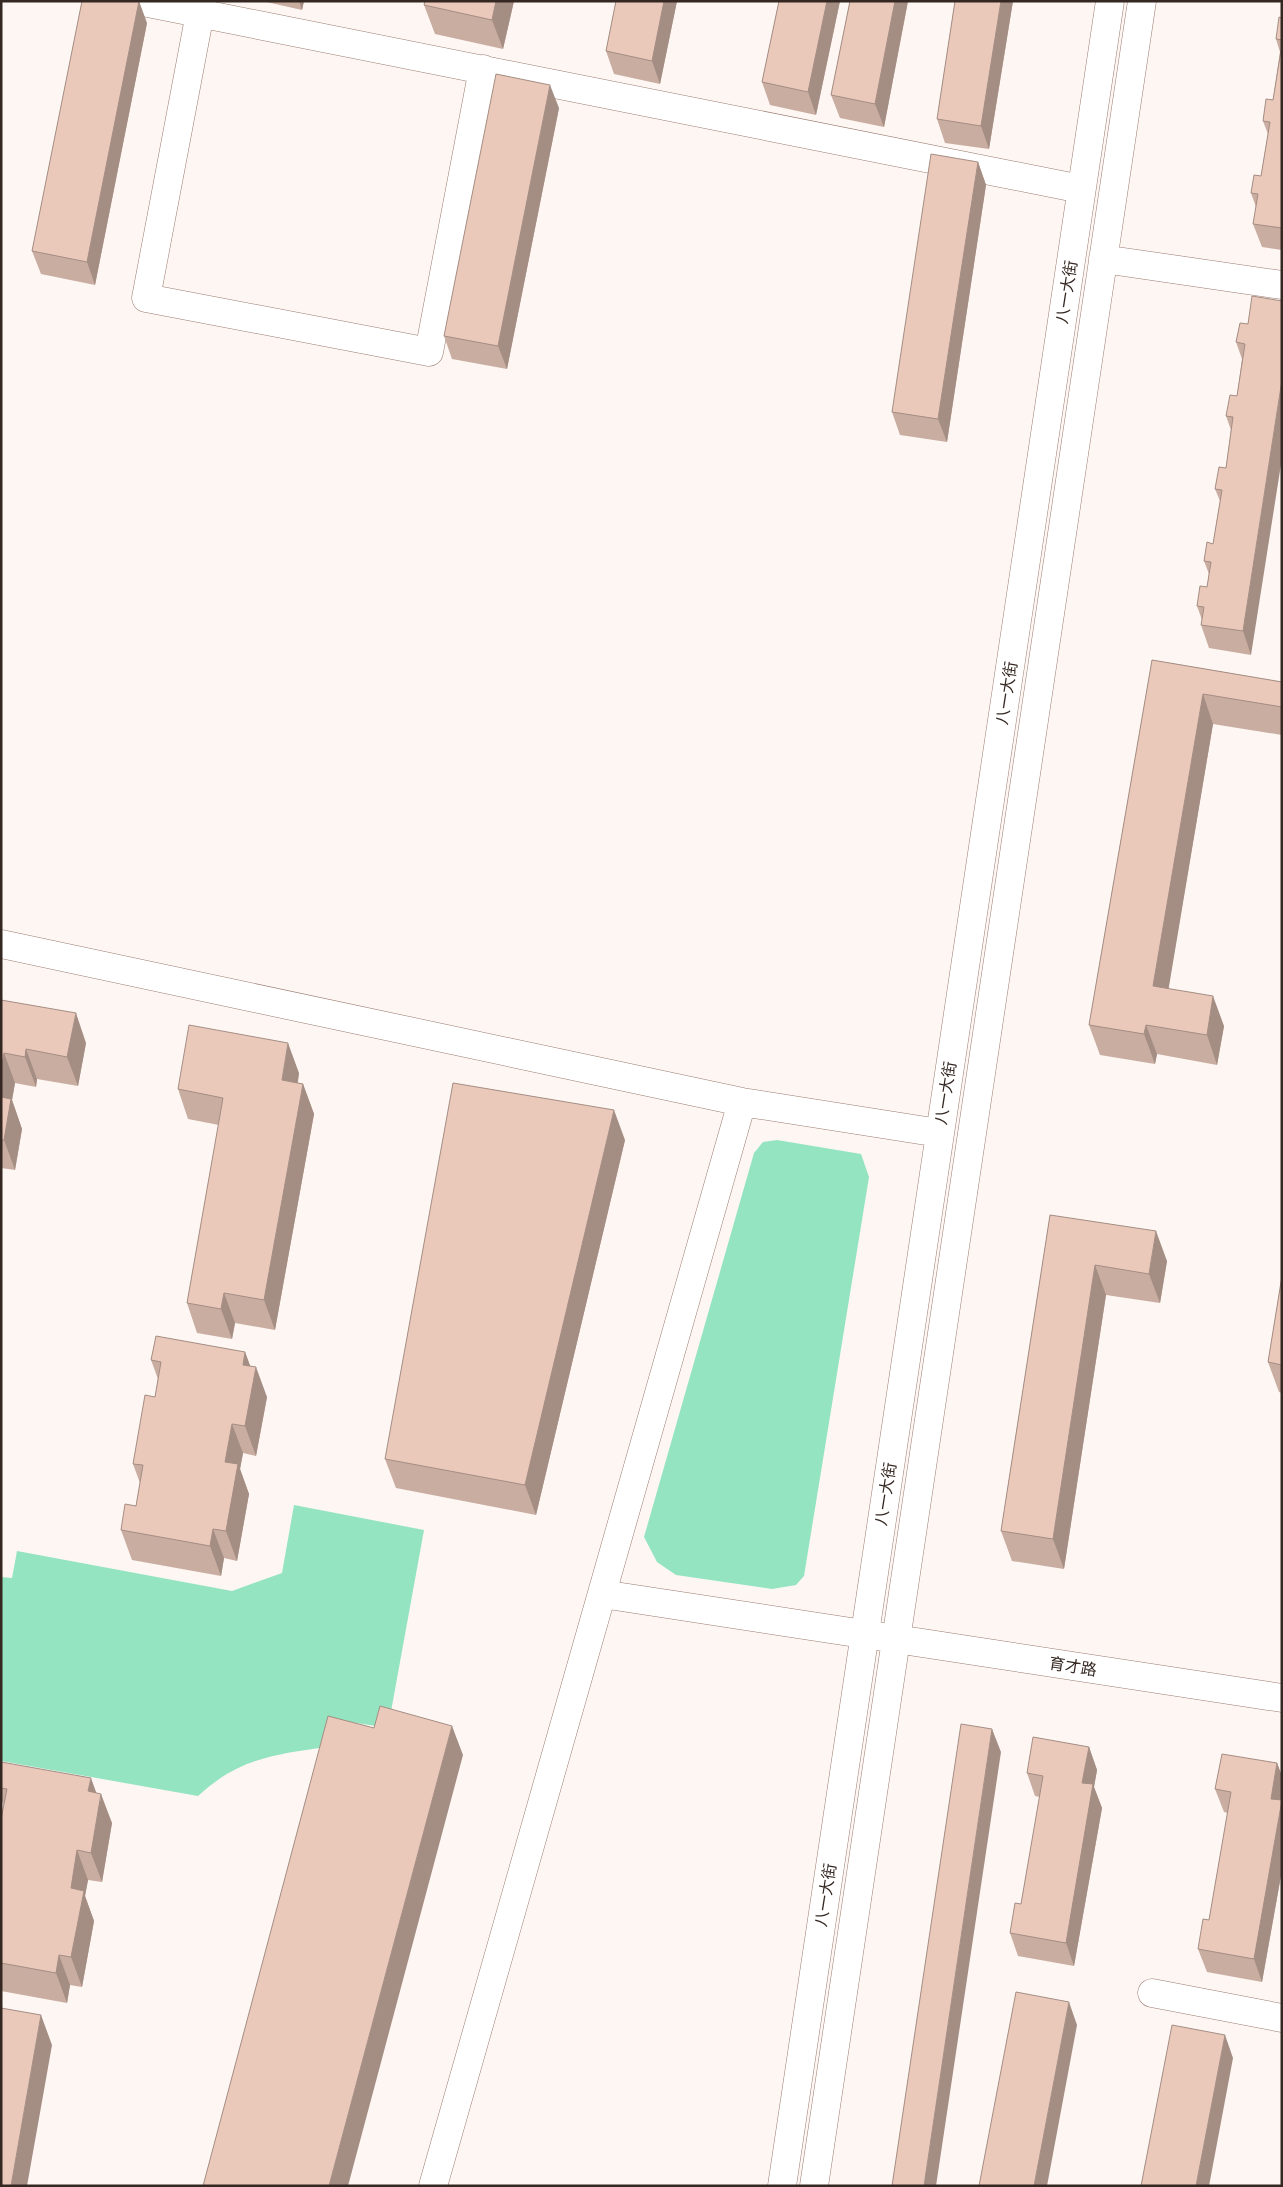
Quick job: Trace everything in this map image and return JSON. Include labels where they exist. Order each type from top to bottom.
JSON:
[{"type":"street","points":[[138,1],[1082,189]]},
{"type":"street","name":"八一大街","points":[[782,2186],[1110,1]]},
{"type":"street","name":"八一大街","points":[[814,2186],[1142,1]]},
{"type":"street","points":[[200,14],[146,298],[429,352],[483,70]]},
{"type":"street","points":[[1104,259],[1282,285]]},
{"type":"street","points":[[1,944],[742,1102],[939,1133]]},
{"type":"street","points":[[433,2186],[742,1102]]},
{"type":"street","name":"育才路","points":[[602,1594],[1282,1698]]},
{"type":"street","points":[[1152,1993],[1282,2018]]},
{"type":"green space","points":[[777,1140],[861,1154],[869,1177],[804,1576],[796,1585],[772,1589],[676,1575],[657,1562],[644,1537],[754,1153],[763,1142]]},
{"type":"green space","points":[[294,1505],[424,1530],[388,1728],[338,1720],[333,1746],[261,1759],[229,1773],[198,1796],[1,1761],[1,1577],[12,1578],[17,1551],[232,1591],[282,1573]]},
{"type":"building","points":[[82,1],[139,1],[87,262],[32,251]]},
{"type":"building","points":[[425,1],[496,1],[492,20],[424,5]]},
{"type":"building","points":[[616,1],[664,1],[652,61],[606,51]]},
{"type":"building","points":[[779,1],[827,1],[808,92],[762,82]]},
{"type":"building","points":[[850,1],[895,1],[875,104],[831,95]]},
{"type":"building","points":[[955,1],[1001,1],[981,126],[937,119]]},
{"type":"building","points":[[1279,17],[1282,18],[1282,40],[1276,39]]},
{"type":"building","points":[[1282,44],[1282,228],[1253,224],[1258,194],[1251,193],[1254,175],[1261,176],[1270,122],[1263,121],[1266,99],[1273,100]]},
{"type":"building","points":[[496,74],[550,85],[498,346],[444,336]]},
{"type":"building","points":[[931,154],[978,162],[938,419],[892,412]]},
{"type":"building","points":[[1252,296],[1282,301],[1282,380],[1243,631],[1201,625],[1204,607],[1197,606],[1200,586],[1207,587],[1211,562],[1204,561],[1207,542],[1213,544],[1222,490],[1215,489],[1219,467],[1226,468],[1233,417],[1226,416],[1230,395],[1237,396],[1245,344],[1236,342],[1240,323],[1248,324]]},
{"type":"building","points":[[1152,660],[1282,682],[1282,707],[1203,694],[1153,986],[1213,996],[1207,1035],[1146,1025],[1144,1034],[1089,1025]]},
{"type":"building","points":[[1,1000],[76,1013],[67,1057],[26,1049],[25,1057],[4,1053],[1,1070]]},
{"type":"building","points":[[189,1025],[288,1043],[282,1080],[303,1084],[264,1300],[224,1293],[221,1309],[187,1303],[223,1098],[178,1089]]},
{"type":"building","points":[[453,1083],[614,1110],[525,1485],[385,1459]]},
{"type":"building","points":[[1,1097],[11,1099],[4,1140],[1,1140]]},
{"type":"building","points":[[1050,1215],[1156,1231],[1149,1274],[1095,1265],[1053,1539],[1001,1531]]},
{"type":"building","points":[[1282,1276],[1282,1365],[1268,1362]]},
{"type":"building","points":[[156,1336],[245,1352],[243,1365],[256,1367],[245,1426],[232,1424],[225,1462],[238,1464],[226,1531],[213,1529],[210,1546],[121,1530],[125,1504],[136,1506],[143,1465],[133,1464],[145,1395],[155,1397],[161,1362],[151,1360]]},
{"type":"building","points":[[380,1706],[452,1726],[329,2186],[203,2186],[328,1716],[374,1728]]},
{"type":"building","points":[[961,1724],[992,1729],[924,2186],[892,2186]]},
{"type":"building","points":[[1033,1737],[1089,1747],[1082,1783],[1093,1784],[1066,1943],[1010,1933],[1015,1903],[1021,1904],[1043,1776],[1027,1773]]},
{"type":"building","points":[[1222,1754],[1277,1763],[1271,1799],[1282,1800],[1254,1959],[1198,1949],[1203,1919],[1209,1920],[1231,1792],[1215,1789]]},
{"type":"building","points":[[1,1762],[91,1778],[88,1791],[101,1794],[91,1853],[77,1850],[71,1888],[84,1891],[71,1957],[59,1955],[56,1973],[1,1963],[1,1819],[7,1789],[1,1788]]},
{"type":"building","points":[[1016,1992],[1069,2002],[1034,2186],[979,2186]]},
{"type":"building","points":[[1,2008],[41,2015],[11,2186],[1,2186]]},
{"type":"building","points":[[1172,2025],[1225,2035],[1196,2186],[1141,2186]]}]
